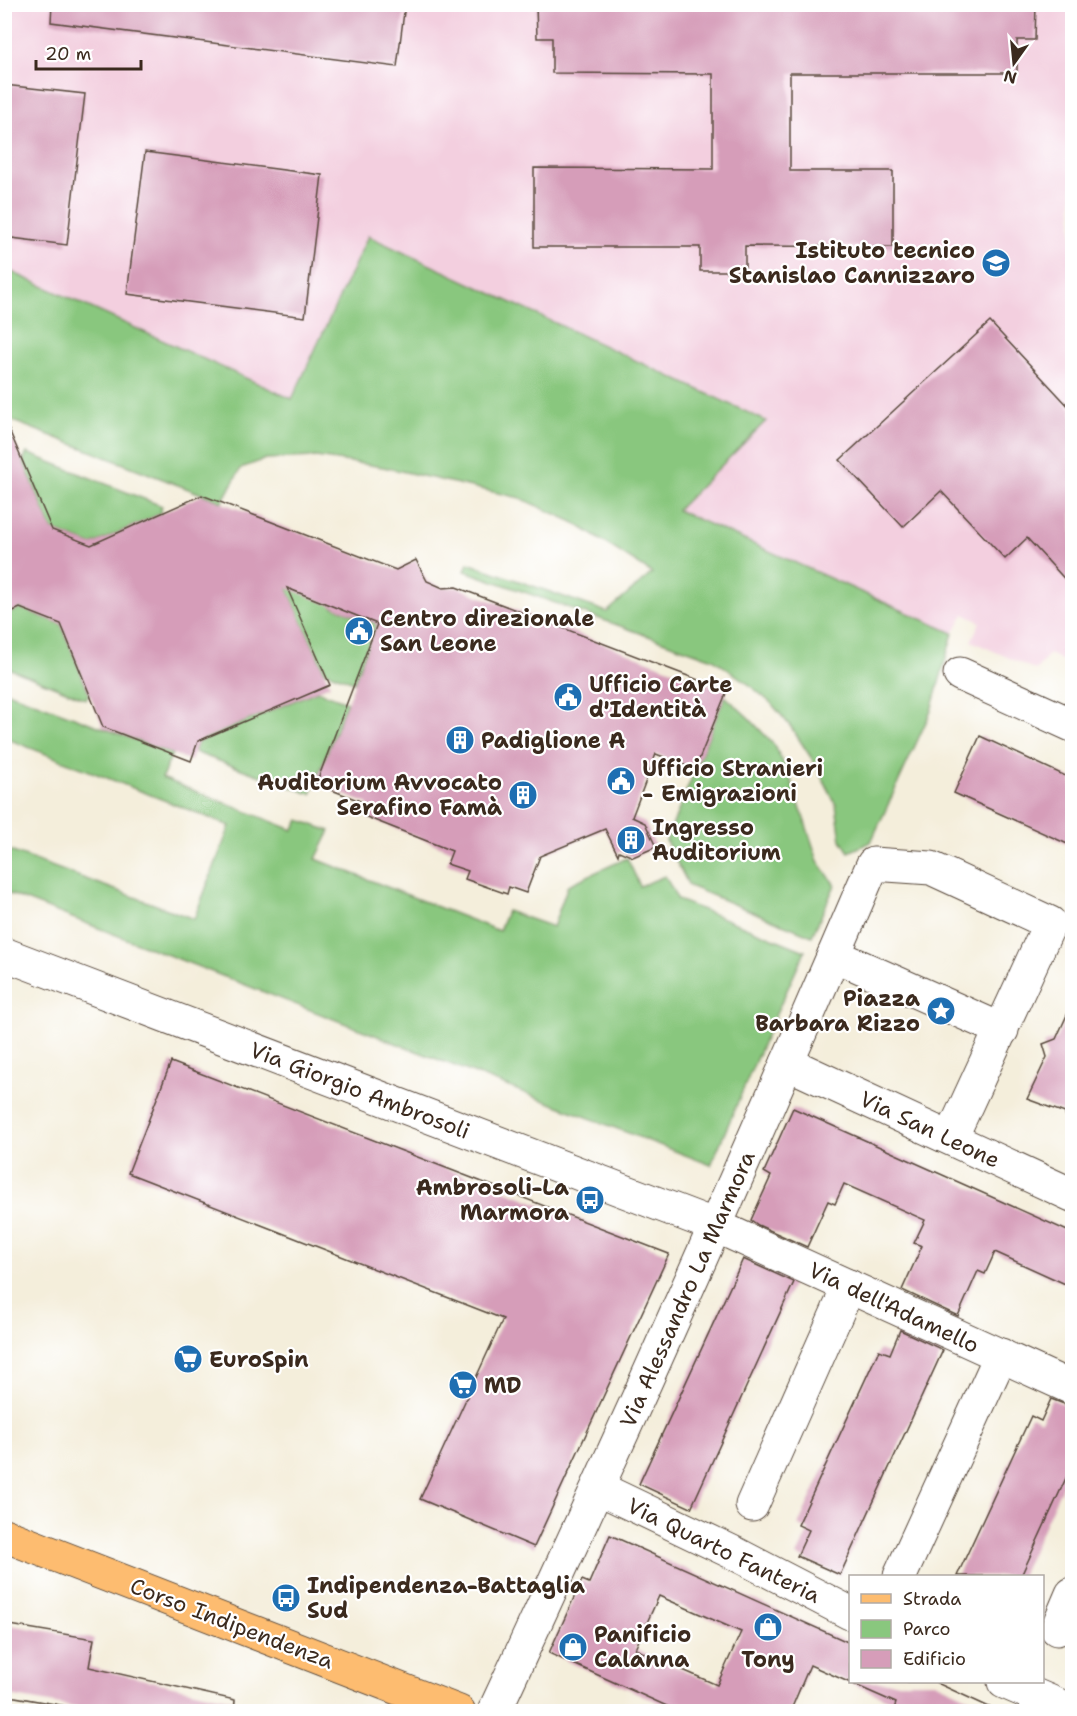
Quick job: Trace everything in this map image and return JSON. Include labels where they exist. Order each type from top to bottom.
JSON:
[{"type":"main road","name":"Corso Indipendenza","points":[[4,1535],[459,1712]]},
{"type":"street","points":[[960,674],[1072,725]]},
{"type":"street","name":"Via Alessandro La Marmora","points":[[494,1712],[716,1226],[873,864],[931,868],[1050,923],[1002,1030]]},
{"type":"street","name":"Via Giorgio Ambrosoli","points":[[4,954],[716,1226]]},
{"type":"street","points":[[834,955],[1002,1030],[951,1138]]},
{"type":"street","name":"Via San Leone","points":[[787,1063],[1072,1195]]},
{"type":"street","name":"Via dell'Adamello","points":[[716,1226],[1072,1388]]},
{"type":"street","points":[[752,1505],[849,1286]]},
{"type":"street","points":[[900,1575],[1000,1355]]},
{"type":"street","name":"Via Quarto Fanteria","points":[[598,1488],[736,1554],[849,1612]]},
{"type":"street","points":[[1057,1629],[1072,1594]]},
{"type":"street","points":[[1006,1683],[1072,1711]]},
{"type":"shaded area","points":[[5,5],[1072,5],[1072,665],[1049,654],[1036,670],[971,641],[980,622],[964,614],[953,633],[676,510],[766,420],[368,237],[292,399],[5,269]]},
{"type":"green space","points":[[368,236],[766,421],[677,510],[953,633],[931,711],[871,842],[849,852],[841,840],[836,805],[814,762],[791,727],[771,703],[713,659],[465,571],[468,563],[607,612],[652,573],[573,522],[520,498],[383,467],[316,457],[266,459],[241,468],[222,502],[5,418],[5,269],[292,399]]},
{"type":"green space","points":[[27,453],[162,506],[160,514],[91,545],[52,530],[23,461]]},
{"type":"green space","points":[[271,553],[343,574],[332,606],[377,624],[354,682],[324,671]]},
{"type":"green space","points":[[20,608],[61,624],[89,693],[86,699],[5,667],[5,615]]},
{"type":"green space","points":[[5,691],[172,754],[162,778],[293,830],[299,820],[330,831],[316,859],[499,931],[507,911],[553,927],[568,885],[627,858],[640,886],[665,876],[678,900],[805,951],[711,1165],[5,892],[5,849],[194,919],[230,826],[5,738]]},
{"type":"green space","points":[[317,691],[347,702],[311,794],[194,752],[198,742]]},
{"type":"green space","points":[[725,696],[775,746],[790,777],[818,861],[835,885],[812,936],[689,886],[666,841]]},
{"type":"building","points":[[52,4],[405,4],[397,67],[51,22]]},
{"type":"building","points":[[536,4],[1036,4],[1035,40],[1017,40],[1017,73],[790,73],[790,171],[893,171],[893,247],[745,246],[745,271],[700,271],[700,247],[534,247],[534,168],[713,169],[713,74],[552,73],[552,38],[537,38]]},
{"type":"building","points":[[4,85],[85,94],[67,245],[4,237]]},
{"type":"building","points":[[145,152],[322,175],[305,317],[127,294]]},
{"type":"building","points":[[990,322],[1072,410],[1072,587],[1027,538],[1005,559],[941,491],[903,527],[840,460]]},
{"type":"building","points":[[4,418],[52,530],[91,545],[202,495],[396,570],[416,560],[427,581],[443,588],[456,587],[727,691],[695,769],[656,754],[632,817],[645,823],[656,847],[633,857],[619,851],[618,855],[605,829],[540,856],[526,893],[509,887],[507,894],[465,879],[468,871],[447,864],[452,851],[364,816],[368,804],[316,784],[377,624],[287,588],[330,685],[198,741],[191,761],[103,727],[61,624],[20,608],[4,615]]},
{"type":"building","points":[[980,736],[1072,779],[1072,846],[954,793]]},
{"type":"building","points":[[1072,1004],[1072,1117],[1066,1118],[1065,1113],[1027,1099],[1047,1057],[1043,1044],[1056,1039]]},
{"type":"building","points":[[171,1062],[669,1254],[534,1547],[420,1499],[503,1319],[128,1173]]},
{"type":"building","points":[[793,1108],[1072,1233],[1072,1287],[995,1252],[985,1274],[978,1271],[958,1316],[902,1290],[922,1246],[914,1243],[925,1220],[844,1184],[835,1204],[828,1201],[807,1247],[758,1225],[751,1220],[771,1176],[764,1172]]},
{"type":"building","points":[[743,1259],[794,1282],[691,1508],[639,1484]]},
{"type":"building","points":[[900,1330],[943,1350],[840,1575],[797,1556],[809,1530],[798,1525],[879,1350],[890,1354]]},
{"type":"building","points":[[1051,1399],[1072,1407],[1072,1465],[1021,1575],[957,1575],[1031,1416],[1041,1421]]},
{"type":"building","points":[[610,1535],[849,1643],[849,1682],[810,1665],[790,1712],[680,1712],[549,1653],[582,1580],[589,1583]],"holes":[[[659,1596],[741,1632],[717,1685],[635,1649]]]},
{"type":"building","points":[[4,1624],[94,1639],[89,1667],[235,1700],[234,1712],[100,1712],[4,1695]]},
{"type":"building","points":[[851,1683],[937,1683],[1000,1712],[893,1712],[896,1703]]},
{"type":"place","name":"Istituto tecnico Stanislao Cannizzaro","points":[[996,263]]},
{"type":"place","name":"Centro direzionale San Leone","points":[[359,631]]},
{"type":"place","name":"Ufficio Carte d'Identità","points":[[568,697]]},
{"type":"place","name":"Padiglione A","points":[[460,740]]},
{"type":"place","name":"Ufficio Stranieri - Emigrazioni","points":[[621,781]]},
{"type":"place","name":"Auditorium Avvocato Serafino Famà","points":[[523,795]]},
{"type":"place","name":"Ingresso Auditorium","points":[[631,840]]},
{"type":"place","name":"Piazza Barbara Rizzo","points":[[941,1011]]},
{"type":"place","name":"Ambrosoli-La Marmora","points":[[590,1200]]},
{"type":"place","name":"EuroSpin","points":[[188,1359]]},
{"type":"place","name":"MD","points":[[463,1385]]},
{"type":"place","name":"Indipendenza-Battaglia Sud","points":[[286,1598]]},
{"type":"place","name":"Tony","points":[[768,1627]]},
{"type":"place","name":"Panificio Calanna","points":[[573,1647]]}]
